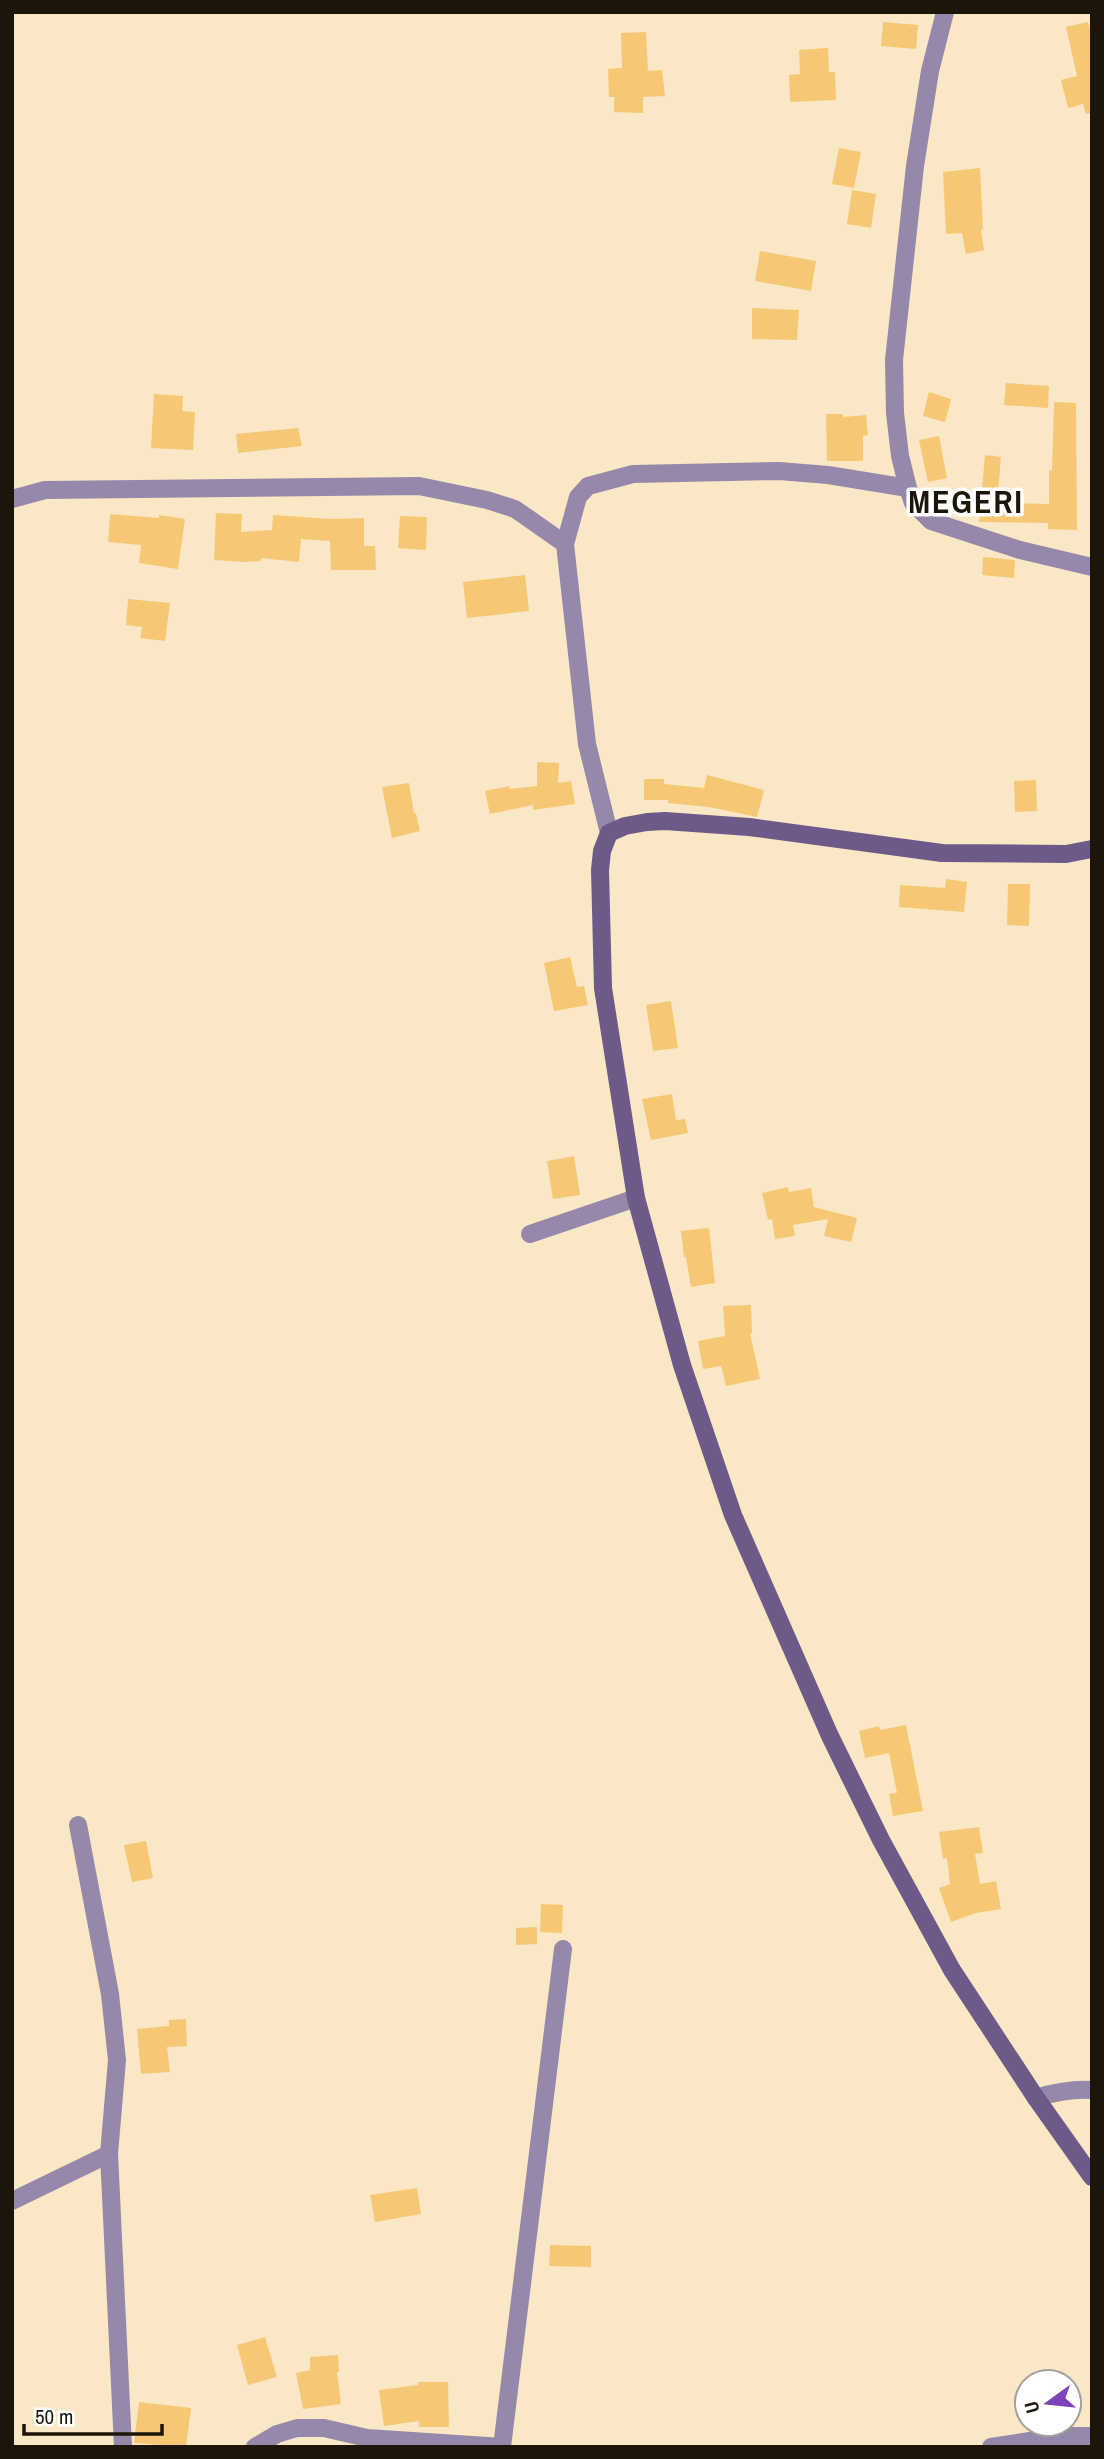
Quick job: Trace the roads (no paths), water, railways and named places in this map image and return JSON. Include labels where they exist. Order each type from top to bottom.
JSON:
[{"type":"street","points":[[945,12],[930,71],[915,166],[894,360],[895,414],[900,456],[908,488],[913,503],[931,521],[1020,550],[1092,567]]},
{"type":"street","points":[[908,488],[828,475],[779,471],[633,474],[588,486],[578,497],[565,544],[587,744],[609,833],[602,851],[600,870],[603,988],[636,1198],[690,1390],[733,1515],[830,1736],[881,1840],[952,1970],[1036,2098],[1092,2177]]},
{"type":"street","points":[[12,499],[44,490],[419,486],[487,500],[514,509],[565,544]]},
{"type":"street","points":[[609,833],[647,821],[664,821],[749,827],[942,853],[1066,854],[1092,849]]},
{"type":"street","points":[[530,1234],[636,1198]]},
{"type":"street","points":[[78,1825],[110,1994],[117,2060],[109,2154],[122,2447]]},
{"type":"street","points":[[255,2447],[276,2434],[297,2428],[324,2428],[367,2438],[502,2447],[563,1949]]},
{"type":"street","points":[[1036,2098],[1063,2091],[1092,2090]]},
{"type":"street","points":[[12,2201],[109,2154]]},
{"type":"street","points":[[991,2447],[1060,2442],[1092,2436]]},
{"type":"district","name":"MEGERI","points":[[966,502]]}]
